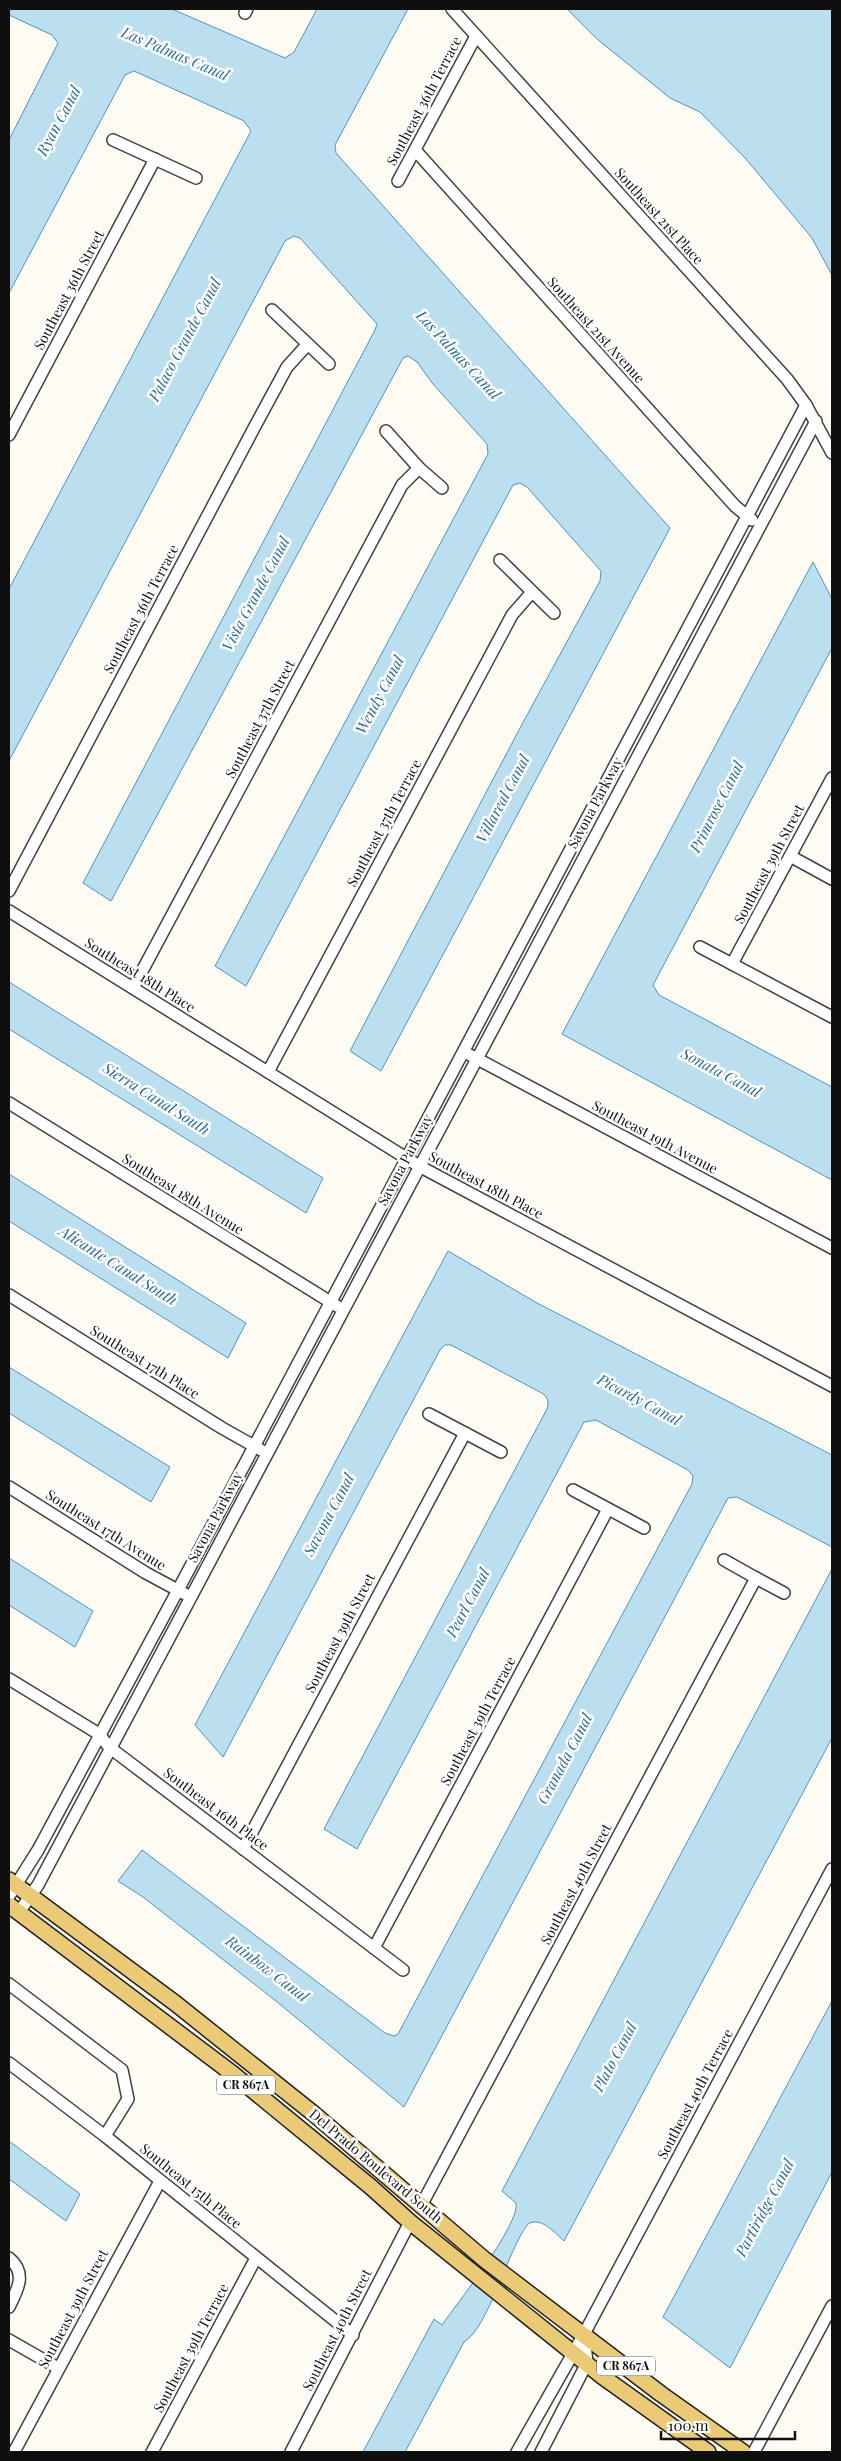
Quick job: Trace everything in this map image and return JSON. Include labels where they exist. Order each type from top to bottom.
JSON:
[{"type":"main road","name":"Del Prado Boulevard South","points":[[11,1887],[30,1896],[175,2003],[314,2114],[486,2260],[661,2394],[743,2452]]},
{"type":"main road","name":"Del Prado Boulevard South","points":[[14,1909],[228,2071],[500,2295],[587,2363],[708,2452]]},
{"type":"main road","points":[[390,2204],[408,2207],[422,2204]]},
{"type":"main road","points":[[410,2222],[424,2221],[445,2224]]},
{"type":"street","name":"Southeast 21st Place","points":[[452,9],[787,379],[816,421],[832,453]]},
{"type":"street","name":"Southeast 36th Terrace","points":[[398,181],[476,36]]},
{"type":"street","points":[[113,140],[196,178]]},
{"type":"street","name":"Southeast 21st Avenue","points":[[415,150],[746,517],[760,525]]},
{"type":"street","name":"Southeast 36th Street","points":[[9,435],[155,159]]},
{"type":"street","points":[[272,310],[329,364]]},
{"type":"street","name":"Southeast 36th Terrace","points":[[9,891],[290,362],[307,345]]},
{"type":"street","name":"Savona Parkway","points":[[11,1887],[38,1850],[178,1590],[806,406]]},
{"type":"street","name":"Savona Parkway","points":[[14,1909],[30,1896],[816,421]]},
{"type":"street","points":[[386,431],[419,468],[442,488]]},
{"type":"street","name":"Southeast 37th Street","points":[[133,988],[402,485],[419,468]]},
{"type":"street","points":[[500,560],[554,613]]},
{"type":"street","name":"Southeast 37th Terrace","points":[[268,1072],[512,615],[532,592]]},
{"type":"street","name":"Southeast 39th Street","points":[[732,964],[832,778]]},
{"type":"street","points":[[592,809],[605,817]]},
{"type":"street","points":[[790,856],[832,879]]},
{"type":"street","name":"Southeast 18th Place","points":[[9,910],[419,1166],[832,1386]]},
{"type":"street","points":[[700,947],[832,1017]]},
{"type":"street","name":"Southeast 19th Avenue","points":[[464,1052],[832,1248]]},
{"type":"street","name":"Southeast 18th Avenue","points":[[9,1103],[342,1310]]},
{"type":"street","name":"Southeast 17th Place","points":[[9,1295],[266,1453]]},
{"type":"street","points":[[429,1414],[501,1452]]},
{"type":"street","name":"Southeast 39th Street","points":[[243,1848],[465,1433]]},
{"type":"street","name":"Southeast 17th Avenue","points":[[9,1487],[146,1573],[189,1596]]},
{"type":"street","points":[[572,1490],[644,1528]]},
{"type":"street","name":"Southeast 39th Terrace","points":[[374,1948],[608,1509]]},
{"type":"street","points":[[724,1560],[784,1594]]},
{"type":"street","name":"Southeast 40th Street","points":[[422,2204],[756,1578]]},
{"type":"street","name":"Southeast 16th Place","points":[[9,1679],[99,1734],[109,1747],[403,1970]]},
{"type":"street","name":"Southeast 40th Terrace","points":[[517,2452],[584,2334],[832,1869]]},
{"type":"street","points":[[9,1984],[122,2070],[128,2099],[105,2136]]},
{"type":"street","name":"Southeast 15th Place","points":[[9,2063],[105,2136],[352,2336]]},
{"type":"street","name":"Southeast 39th Street","points":[[14,2452],[160,2181]]},
{"type":"street","name":"Southeast 40th Street","points":[[291,2452],[410,2222]]},
{"type":"street","points":[[9,2258],[17,2265],[20,2277],[19,2287],[9,2307]]},
{"type":"street","name":"Southeast 39th Terrace","points":[[152,2452],[256,2258]]},
{"type":"street","points":[[754,2452],[832,2306]]},
{"type":"street","points":[[541,2452],[587,2363],[584,2334]]},
{"type":"street","points":[[9,2340],[58,2368]]},
{"type":"water","points":[[9,9],[172,9],[285,58],[294,52],[317,9],[408,9],[335,145],[336,153],[670,528],[381,1071],[350,1051],[520,728],[600,581],[601,571],[527,487],[520,483],[513,485],[246,986],[215,966],[488,454],[487,444],[433,384],[417,362],[408,356],[403,358],[111,901],[83,883],[377,324],[300,238],[294,236],[285,241],[9,761],[9,589],[251,131],[244,121],[134,71],[125,75],[9,293],[9,140],[58,43],[52,35],[9,15]]},
{"type":"water","points":[[567,9],[832,9],[832,275],[812,238],[746,159],[700,112],[670,98],[597,39]]},
{"type":"water","points":[[813,562],[832,599],[832,648],[653,985],[659,995],[832,1087],[832,1180],[562,1034]]},
{"type":"water","name":"Sierra Canal South","points":[[9,982],[323,1178],[306,1213],[9,1029]]},
{"type":"water","name":"Alicante Canal South","points":[[9,1174],[246,1323],[228,1358],[9,1221]]},
{"type":"water","points":[[448,1251],[537,1303],[832,1455],[832,1547],[737,1497],[728,1498],[404,2107],[276,2001],[143,1897],[118,1881],[142,1850],[385,2033],[394,2036],[398,2034],[692,1484],[693,1476],[688,1470],[596,1420],[584,1422],[357,1849],[324,1829],[548,1406],[547,1398],[541,1393],[451,1345],[445,1345],[440,1350],[223,1757],[195,1725]]},
{"type":"water","points":[[9,1367],[170,1467],[151,1502],[9,1413]]},
{"type":"water","points":[[9,1558],[93,1611],[75,1647],[9,1605]]},
{"type":"water","name":"Plato Canal","points":[[832,1569],[832,1738],[564,2241],[543,2224],[533,2222],[528,2224],[520,2236],[482,2321],[473,2334],[464,2342],[405,2452],[363,2452],[434,2319],[442,2325],[486,2264],[509,2228],[515,2213],[516,2203],[502,2191]]},
{"type":"water","name":"Partiridge Canal","points":[[832,2001],[832,2172],[730,2368],[663,2317]]},
{"type":"water","points":[[9,2141],[80,2194],[66,2221],[9,2179]]},
{"type":"water label","name":"Las Palmas Canal","points":[[175,54]]},
{"type":"water label","name":"Ryan Canal","points":[[59,121]]},
{"type":"water label","name":"Palaco Grande Canal","points":[[185,340]]},
{"type":"water label","name":"Las Palmas Canal","points":[[458,355]]},
{"type":"water label","name":"Vista Grande Canal","points":[[256,594]]},
{"type":"water label","name":"Wendy Canal","points":[[380,695]]},
{"type":"water label","name":"Villareal Canal","points":[[503,799]]},
{"type":"water label","name":"Primrose Canal","points":[[717,807]]},
{"type":"water label","name":"Sonata Canal","points":[[721,1073]]},
{"type":"water label","name":"Picardy Canal","points":[[639,1400]]},
{"type":"water label","name":"Savona Canal","points":[[329,1515]]},
{"type":"water label","name":"Pearl Canal","points":[[468,1603]]},
{"type":"water label","name":"Granada Canal","points":[[565,1759]]},
{"type":"water label","name":"Rainbow Canal","points":[[267,1969]]}]
